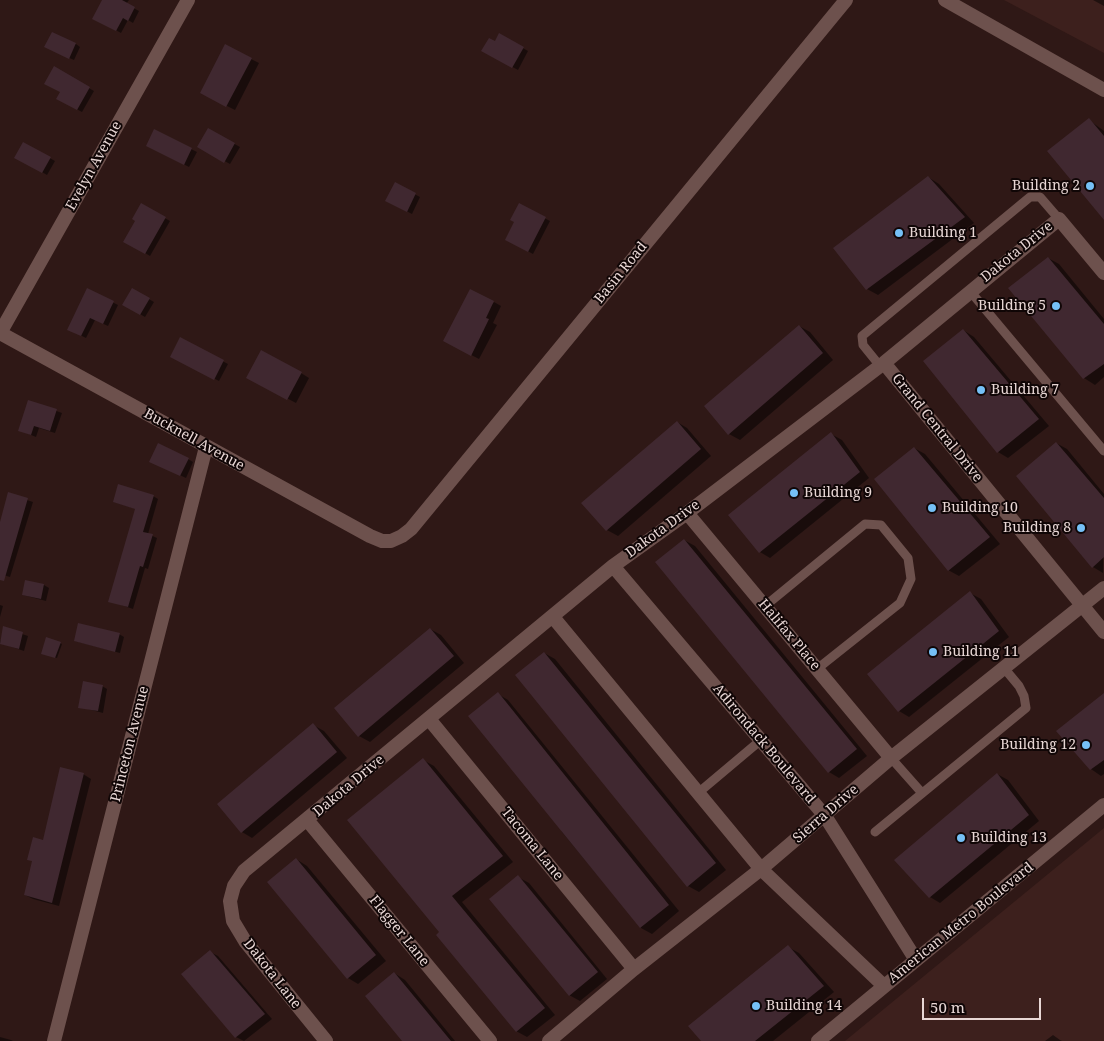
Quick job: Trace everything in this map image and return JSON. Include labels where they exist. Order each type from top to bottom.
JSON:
[{"type":"street","name":"Evelyn Avenue","points":[[0,333],[188,0]]},
{"type":"street","name":"Basin Road","points":[[391,541],[402,536],[417,521],[846,0]]},
{"type":"street","points":[[945,0],[1104,90]]},
{"type":"street","name":"Dakota Drive","points":[[230,901],[234,886],[244,871],[613,566],[687,513],[882,364],[1059,218],[1104,273]]},
{"type":"street","name":"Bucknell Avenue","points":[[0,333],[370,536],[382,541],[391,541]]},
{"type":"street","name":"Grand Central Drive","points":[[882,364],[1104,632]]},
{"type":"street","name":"Princeton Avenue","points":[[54,1041],[206,447]]},
{"type":"street","name":"Halifax Place","points":[[687,513],[891,758]]},
{"type":"street","name":"Adirondack Boulevard","points":[[613,566],[825,816],[916,960]]},
{"type":"street","name":"Sierra Drive","points":[[549,1041],[634,969],[761,869],[891,758],[1104,588]]},
{"type":"street","points":[[553,617],[761,869],[884,986]]},
{"type":"street","name":"Tacoma Lane","points":[[429,719],[634,969]]},
{"type":"street","name":"American Metro Boulevard","points":[[818,1041],[1104,805]]},
{"type":"street","name":"Flagger Lane","points":[[308,820],[490,1041]]},
{"type":"street","name":"Dakota Lane","points":[[230,901],[233,921],[245,941],[317,1038]]},
{"type":"lane","points":[[882,364],[863,345],[862,336],[1030,197],[1040,197],[1059,218]]},
{"type":"lane","points":[[970,291],[1104,451]]},
{"type":"lane","points":[[765,606],[865,524],[882,526],[908,558],[911,579],[900,603],[817,669]]},
{"type":"lane","points":[[875,832],[1026,708],[1020,686],[1004,668]]},
{"type":"lane","points":[[698,793],[760,740]]},
{"type":"lane","points":[[891,758],[922,793]]},
{"type":"shaded area","points":[[1004,0],[1104,0],[1104,53]]},
{"type":"shaded area","points":[[1104,828],[1104,1041],[845,1041]]},
{"type":"building","points":[[102,0],[122,0],[135,7],[128,21],[123,18],[116,31],[92,19]]},
{"type":"building","points":[[52,32],[76,43],[69,59],[44,47]]},
{"type":"building","points":[[499,33],[524,47],[512,68],[481,51],[489,38],[495,41]]},
{"type":"building","points":[[225,44],[252,58],[226,107],[200,93]]},
{"type":"building","points":[[54,66],[90,87],[77,110],[56,99],[60,92],[44,84]]},
{"type":"building","name":"Building 2","points":[[1089,118],[1104,136],[1104,220],[1047,151]]},
{"type":"building","points":[[208,128],[235,143],[224,163],[197,147]]},
{"type":"building","points":[[154,129],[192,148],[184,165],[146,146]]},
{"type":"building","points":[[23,142],[51,157],[42,173],[14,158]]},
{"type":"building","name":"Building 1","points":[[928,176],[965,217],[866,290],[833,248]]},
{"type":"building","points":[[395,182],[416,193],[407,212],[385,201]]},
{"type":"building","points":[[141,203],[166,217],[145,254],[123,242],[135,221],[132,219]]},
{"type":"building","points":[[519,203],[546,217],[528,252],[505,240],[514,222],[510,220]]},
{"type":"building","name":"Building 5","points":[[1048,257],[1104,324],[1104,364],[1083,379],[1008,288]]},
{"type":"building","points":[[87,288],[114,301],[103,324],[90,318],[81,336],[67,330]]},
{"type":"building","points":[[132,288],[150,298],[140,315],[122,305]]},
{"type":"building","points":[[470,289],[494,301],[486,318],[489,319],[471,356],[443,341]]},
{"type":"building","points":[[799,325],[823,353],[728,435],[704,406]]},
{"type":"building","name":"Building 7","points":[[963,329],[1039,419],[997,453],[923,361]]},
{"type":"building","points":[[180,337],[224,360],[214,380],[170,357]]},
{"type":"building","points":[[261,350],[302,372],[287,400],[246,378]]},
{"type":"building","points":[[28,400],[57,409],[50,431],[34,426],[31,435],[18,431]]},
{"type":"building","points":[[677,421],[701,449],[606,531],[581,503]]},
{"type":"building","name":"Building 9","points":[[831,432],[860,472],[759,553],[728,515]]},
{"type":"building","name":"Building 8","points":[[1056,442],[1104,498],[1104,557],[1092,568],[1016,476]]},
{"type":"building","points":[[158,443],[189,458],[180,476],[149,462]]},
{"type":"building","name":"Building 10","points":[[914,447],[990,537],[948,571],[874,479]]},
{"type":"building","points":[[118,484],[154,495],[143,532],[153,534],[143,567],[140,566],[128,607],[108,602],[135,509],[113,502]]},
{"type":"building","points":[[8,492],[28,498],[4,581],[0,580],[0,522]]},
{"type":"building","points":[[684,539],[857,749],[828,773],[655,562]]},
{"type":"building","points":[[25,580],[44,584],[41,599],[22,595]]},
{"type":"building","name":"Building 11","points":[[970,591],[999,631],[898,712],[867,674]]},
{"type":"building","points":[[78,623],[120,633],[115,652],[74,641]]},
{"type":"building","points":[[3,626],[23,632],[19,649],[0,644]]},
{"type":"building","points":[[430,628],[454,656],[358,737],[334,708]]},
{"type":"building","points":[[46,637],[61,642],[55,658],[41,654]]},
{"type":"building","points":[[544,652],[716,863],[687,887],[515,675]]},
{"type":"building","points":[[83,681],[103,685],[98,711],[78,708]]},
{"type":"building","points":[[498,692],[669,905],[640,928],[468,716]]},
{"type":"building","name":"Building 12","points":[[1104,693],[1104,760],[1090,770],[1056,731]]},
{"type":"building","points":[[313,723],[337,752],[241,833],[217,804]]},
{"type":"building","points":[[423,758],[503,856],[452,896],[545,1008],[516,1032],[436,935],[439,932],[347,820]]},
{"type":"building","points":[[60,767],[84,773],[52,903],[24,895],[32,861],[27,860],[33,837],[43,840]]},
{"type":"building","name":"Building 13","points":[[997,773],[1029,815],[929,898],[894,860]]},
{"type":"building","points":[[296,858],[376,955],[347,979],[267,882]]},
{"type":"building","points":[[518,875],[598,972],[569,996],[489,899]]},
{"type":"building","name":"Building 14","points":[[788,945],[824,986],[755,1041],[701,1041],[688,1026]]},
{"type":"building","points":[[210,950],[265,1014],[235,1038],[181,974]]},
{"type":"building","points":[[394,972],[451,1041],[402,1041],[365,996]]},
{"type":"place","name":"Building 2","points":[[1090,186]]},
{"type":"place","name":"Building 1","points":[[899,233]]},
{"type":"place","name":"Building 5","points":[[1056,306]]},
{"type":"place","name":"Building 7","points":[[981,390]]},
{"type":"place","name":"Building 9","points":[[794,493]]},
{"type":"place","name":"Building 10","points":[[932,508]]},
{"type":"place","name":"Building 8","points":[[1081,528]]},
{"type":"place","name":"Building 11","points":[[933,652]]},
{"type":"place","name":"Building 12","points":[[1086,745]]},
{"type":"place","name":"Building 13","points":[[961,838]]},
{"type":"place","name":"Building 14","points":[[756,1006]]}]
